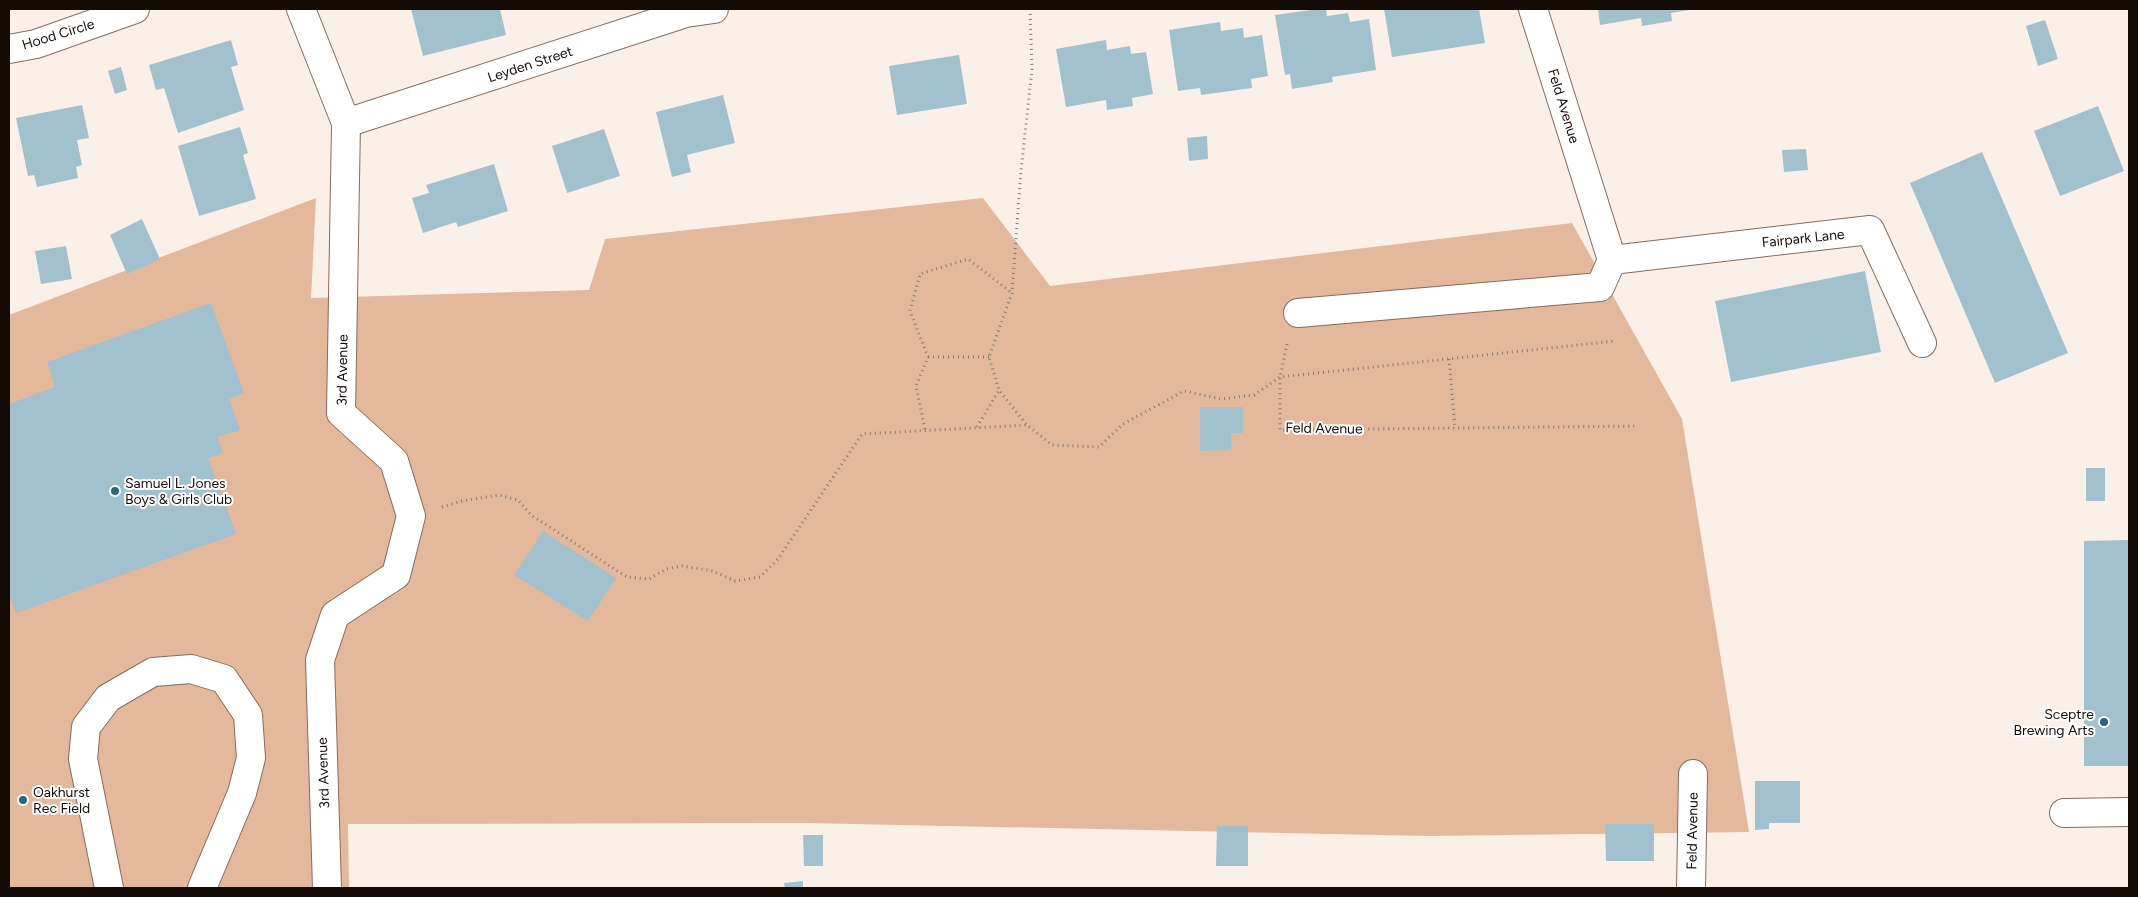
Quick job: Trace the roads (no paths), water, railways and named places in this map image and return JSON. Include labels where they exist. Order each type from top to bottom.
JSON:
[{"type":"street","name":"Hood Circle","points":[[9,49],[36,44],[135,9]]},
{"type":"street","name":"3rd Avenue","points":[[301,9],[346,123],[341,413],[394,461],[411,516],[396,575],[335,616],[320,660],[327,888]]},
{"type":"street","name":"Leyden Street","points":[[346,123],[686,14],[714,9]]},
{"type":"street","name":"Feld Avenue","points":[[1533,9],[1612,260]]},
{"type":"street","name":"Fairpark Lane","points":[[1612,260],[1870,230],[1922,343]]},
{"type":"street","points":[[1298,313],[1600,287],[1612,260]]},
{"type":"street","points":[[109,888],[83,759],[86,727],[108,698],[153,672],[191,669],[224,679],[248,715],[251,758],[242,794],[202,888]]},
{"type":"street","name":"Feld Avenue","points":[[1691,888],[1693,774]]},
{"type":"street","points":[[2064,813],[2129,812]]},
{"type":"place","name":"Samuel L. Jones Boys & Girls Club","points":[[115,491]]},
{"type":"place","name":"Sceptre Brewing Arts","points":[[2104,722]]},
{"type":"place","name":"Oakhurst Rec Field","points":[[23,800]]}]
